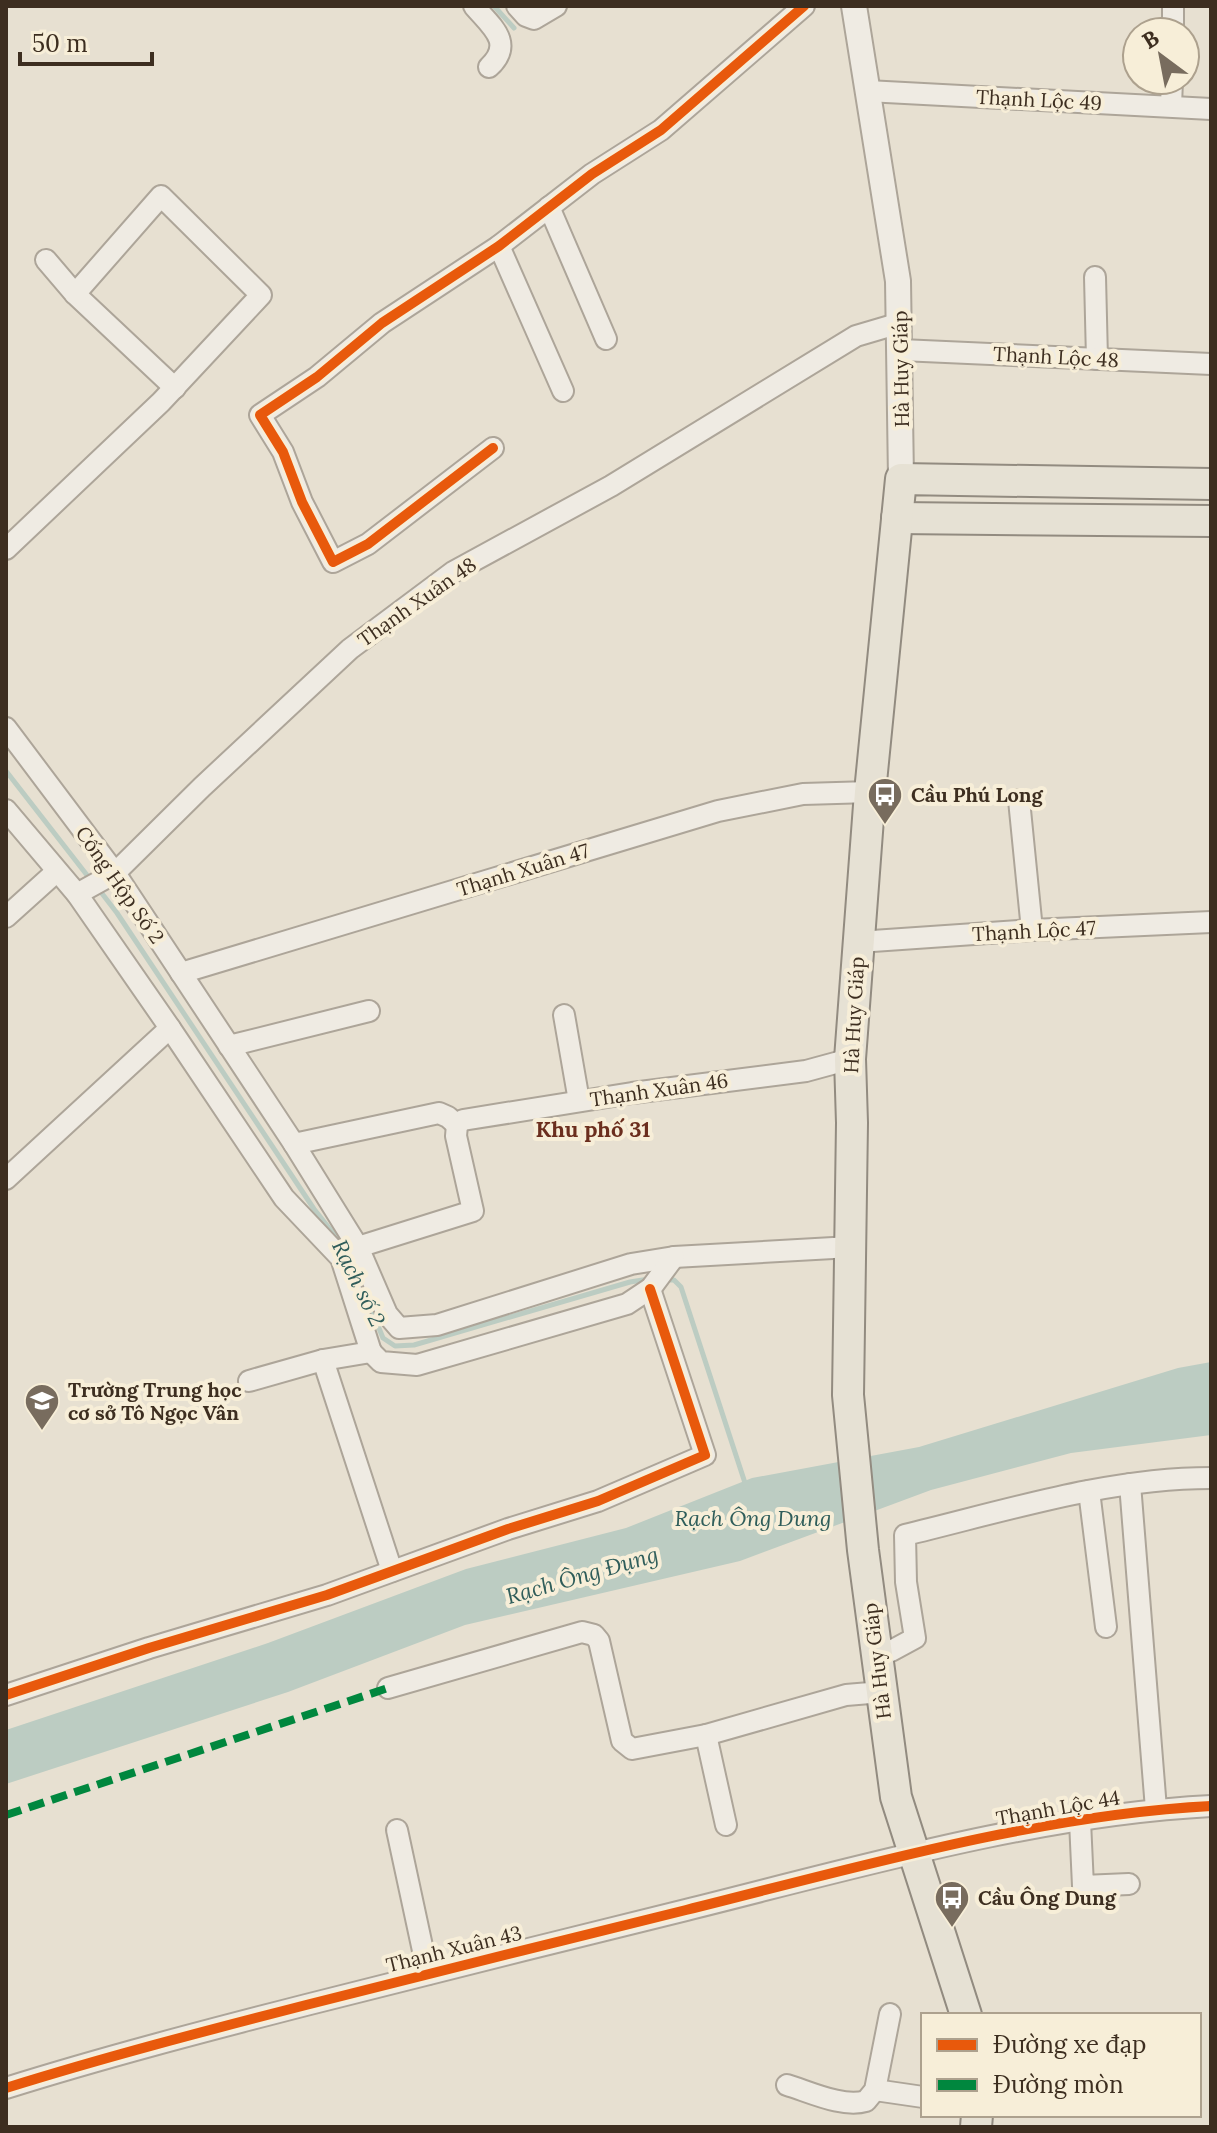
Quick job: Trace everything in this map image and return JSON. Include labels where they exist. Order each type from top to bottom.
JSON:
[{"type":"main road","points":[[901,479],[1211,484]]},
{"type":"main road","name":"Hà Huy Giáp","points":[[901,479],[870,792],[850,1059],[848,1395],[863,1550],[896,1797],[965,2013]]},
{"type":"main road","points":[[897,518],[1211,521]]},
{"type":"street","points":[[474,6],[500,39],[502,49],[489,67]]},
{"type":"street","points":[[517,6],[526,16],[534,19],[556,6]]},
{"type":"street","points":[[493,448],[368,544],[333,562],[302,502],[283,452],[260,415],[317,377],[382,323],[499,246],[592,174],[661,130],[804,6]]},
{"type":"street","name":"Hà Huy Giáp","points":[[854,6],[898,281],[901,479]]},
{"type":"street","name":"Thạnh Lộc 49","points":[[867,91],[1211,109]]},
{"type":"street","points":[[1171,96],[1171,106]]},
{"type":"street","points":[[6,549],[175,388],[261,295],[161,196],[75,294]]},
{"type":"street","points":[[549,207],[606,339]]},
{"type":"street","points":[[499,246],[563,391]]},
{"type":"street","points":[[46,260],[75,294],[175,388]]},
{"type":"street","points":[[1095,277],[1097,359]]},
{"type":"street","name":"Thạnh Xuân 48","points":[[77,894],[115,873],[350,649],[453,572],[611,486],[856,336],[900,323]]},
{"type":"street","name":"Thạnh Lộc 48","points":[[901,350],[1211,364]]},
{"type":"street","name":"Cống Hộp Số 2","points":[[6,728],[115,873],[294,1144],[350,1253]]},
{"type":"street","name":"Thạnh Xuân 47","points":[[181,973],[718,811],[803,794],[870,792]]},
{"type":"street","points":[[1019,800],[1032,930]]},
{"type":"street","points":[[6,810],[77,894],[284,1198],[313,1231],[350,1253],[392,1323],[399,1328],[437,1325],[631,1264],[670,1264],[851,1247]]},
{"type":"street","points":[[6,917],[56,872]]},
{"type":"street","name":"Thạnh Lộc 47","points":[[858,942],[1211,922]]},
{"type":"street","points":[[229,1046],[369,1011]]},
{"type":"street","points":[[564,1015],[579,1101]]},
{"type":"street","points":[[6,1179],[170,1028]]},
{"type":"street","name":"Thạnh Xuân 46","points":[[457,1125],[463,1120],[482,1116],[806,1071],[850,1059]]},
{"type":"street","points":[[294,1144],[439,1113],[457,1125],[456,1136],[473,1211],[350,1253]]},
{"type":"street","points":[[350,1253],[371,1352],[381,1362],[417,1365],[627,1304],[650,1288],[670,1264]]},
{"type":"street","points":[[6,1695],[327,1595],[508,1529],[598,1501],[705,1455],[650,1288]]},
{"type":"street","points":[[249,1381],[323,1360],[371,1352]]},
{"type":"street","points":[[323,1360],[392,1571]]},
{"type":"street","points":[[877,1648],[891,1651],[915,1638],[906,1582],[905,1535],[1089,1491],[1179,1478],[1211,1478]]},
{"type":"street","points":[[1130,1484],[1156,1809]]},
{"type":"street","points":[[1089,1491],[1106,1627]]},
{"type":"street","points":[[388,1688],[582,1632],[594,1635],[599,1641],[622,1741],[632,1749],[706,1735],[846,1695],[882,1692]]},
{"type":"street","points":[[706,1735],[726,1825]]},
{"type":"street","name":"Thạnh Lộc 44","points":[[913,1854],[1080,1821],[1156,1809],[1211,1806]]},
{"type":"street","points":[[1080,1821],[1083,1886],[1129,1884]]},
{"type":"street","points":[[397,1830],[428,1974]]},
{"type":"street","name":"Thạnh Xuân 43","points":[[6,2088],[97,2059],[913,1854]]},
{"type":"street","points":[[787,2085],[856,2103],[866,2101],[875,2090],[890,2014]]},
{"type":"street","points":[[875,2090],[921,2097]]},
{"type":"water","name":"Rạch Ông Dung","points":[[1211,1362],[1211,1435],[1071,1453],[931,1490],[740,1561],[465,1625],[288,1692],[6,1784],[6,1730],[268,1643],[466,1569],[626,1528],[752,1478],[919,1447],[1178,1368]]},
{"type":"waterway","points":[[494,6],[514,28]]},
{"type":"waterway","name":"Rạch số 2","points":[[6,771],[90,879]]},
{"type":"waterway","name":"Rạch số 2","points":[[97,887],[314,1209],[345,1248]]},
{"type":"waterway","name":"Rạch số 2","points":[[350,1257],[383,1338],[395,1346],[414,1345],[649,1279]]},
{"type":"waterway","name":"Rạch số 2","points":[[663,1280],[674,1280],[681,1287],[746,1486]]},
{"type":"marked path","points":[[6,1815],[388,1688]]},
{"type":"cycle path","points":[[493,448],[368,544],[333,562],[302,502],[283,452],[260,415],[317,377],[382,323],[499,246],[592,174],[661,130],[804,6]]},
{"type":"cycle path","points":[[6,1695],[327,1595],[508,1529],[598,1501],[705,1455],[650,1289]]},
{"type":"cycle path","points":[[6,2088],[268,2015],[881,1861],[1079,1820],[1211,1806]]},
{"type":"place","name":"Cầu Phú Long","points":[[885,826]]},
{"type":"place","name":"Trường Trung học cơ sở Tô Ngọc Vân","points":[[42,1432]]},
{"type":"place","name":"Cầu Ông Dung","points":[[952,1929]]},
{"type":"district","name":"Khu phố 31","points":[[593,1129]]},
{"type":"water label","name":"Rạch Ông Đụng","points":[[582,1575]]}]
